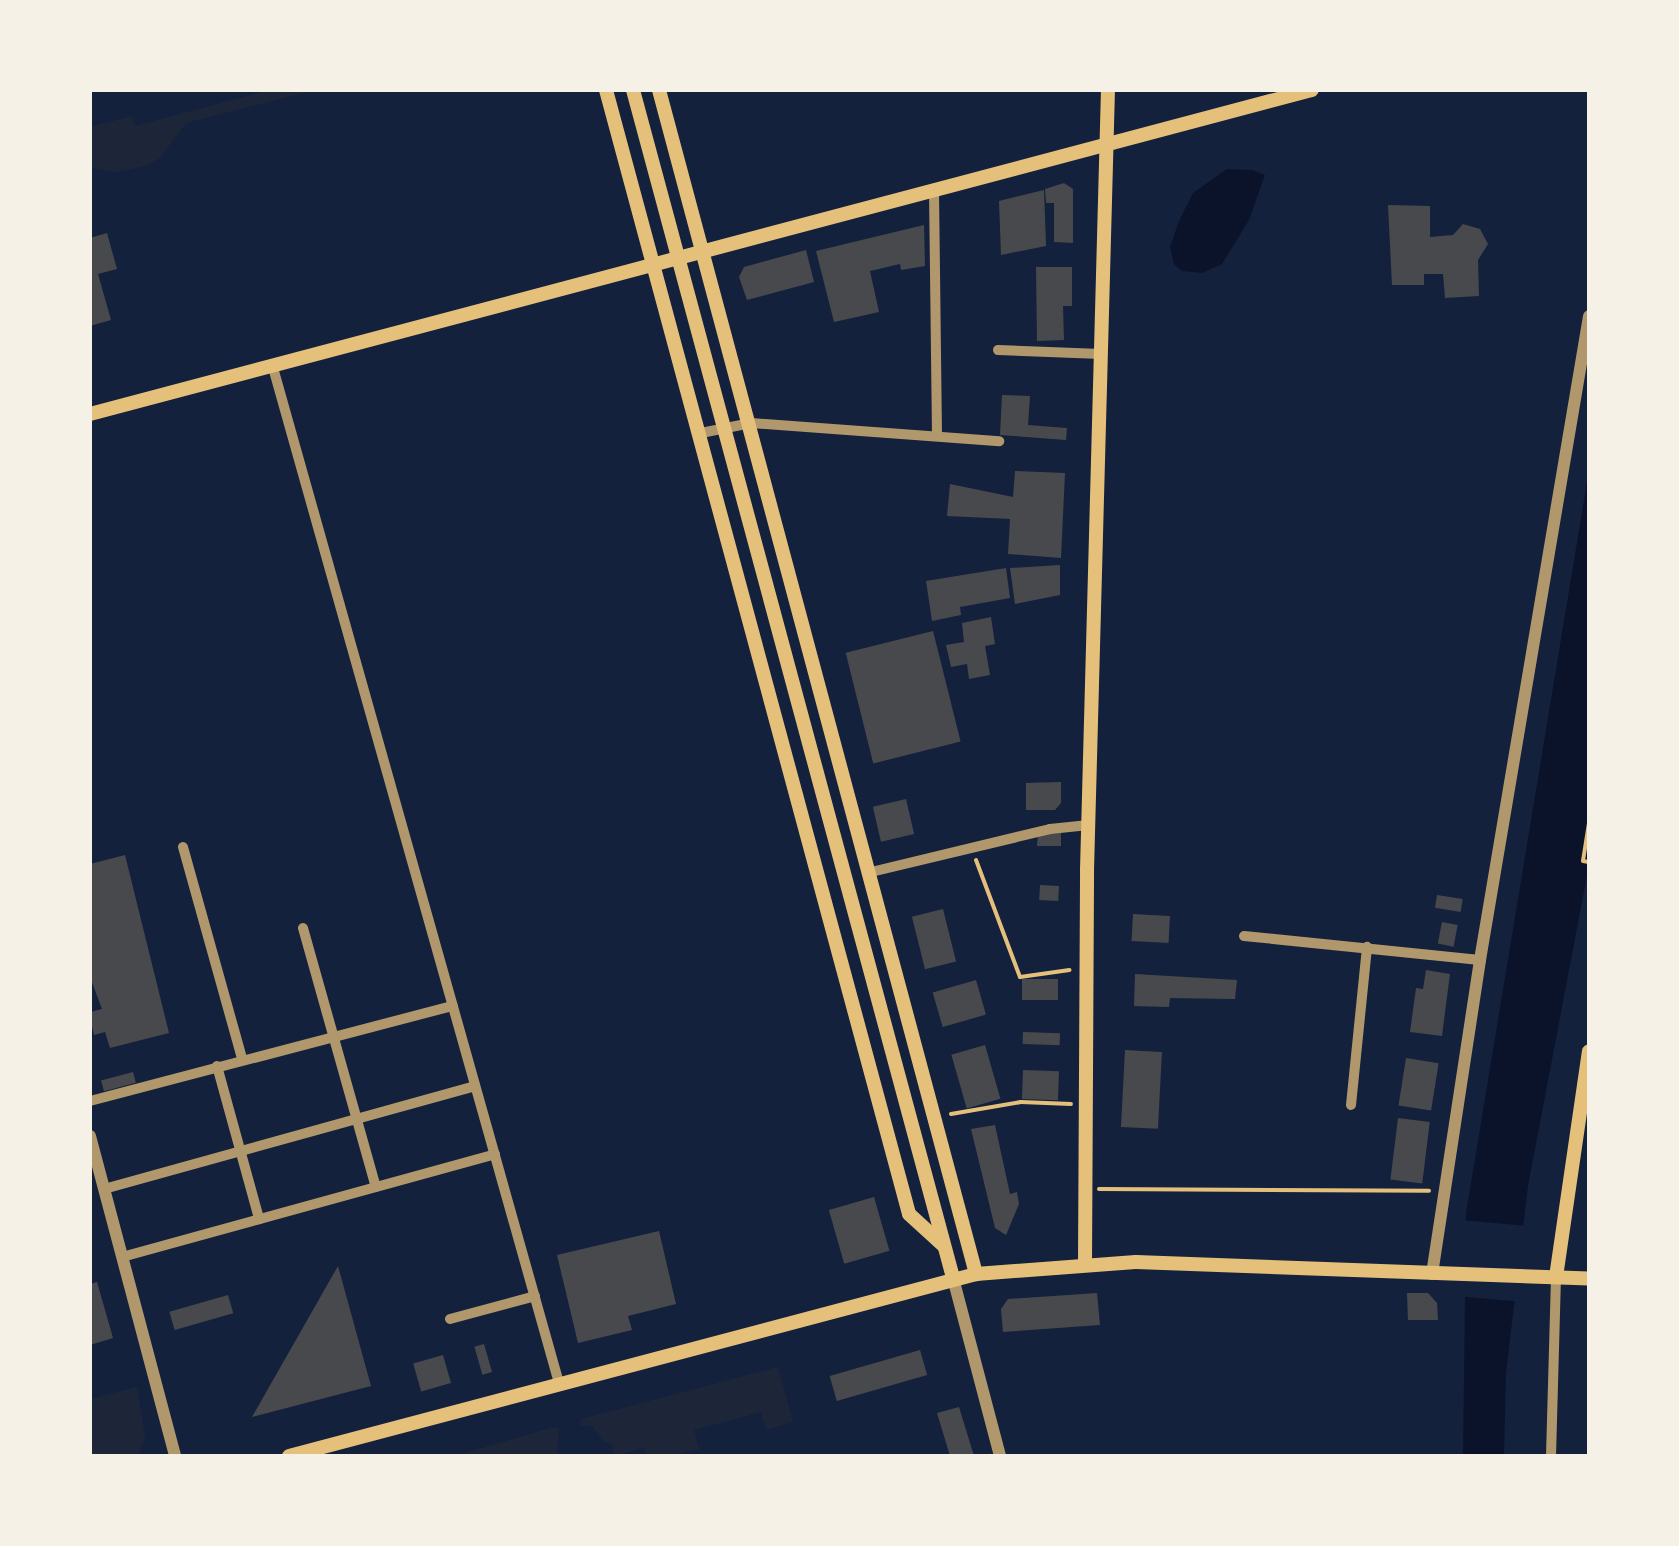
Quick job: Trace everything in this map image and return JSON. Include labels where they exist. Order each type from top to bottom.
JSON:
[{"type":"main road","points":[[606,90],[909,1214],[944,1245]]},
{"type":"main road","points":[[633,90],[871,962],[952,1278]]},
{"type":"main road","points":[[659,90],[976,1274]]},
{"type":"main road","points":[[1084,1263],[1086,968],[1108,90]]},
{"type":"main road","points":[[90,414],[1312,90]]},
{"type":"main road","points":[[644,128],[667,121]]},
{"type":"main road","points":[[770,692],[796,688]]},
{"type":"main road","points":[[802,707],[823,704]]},
{"type":"main road","points":[[810,843],[836,834]]},
{"type":"main road","points":[[835,933],[860,925]]},
{"type":"main road","points":[[871,962],[890,957]]},
{"type":"main road","points":[[1556,1277],[1589,1050]]},
{"type":"main road","points":[[901,1076],[920,1070]]},
{"type":"main road","points":[[289,1456],[976,1274],[1084,1263],[1204,1263],[1589,1279]]},
{"type":"street","points":[[934,190],[938,436]]},
{"type":"street","points":[[1432,1274],[1480,960],[1589,316]]},
{"type":"street","points":[[998,350],[1101,354]]},
{"type":"street","points":[[272,364],[559,1383]]},
{"type":"street","points":[[701,433],[750,423],[999,441]]},
{"type":"street","points":[[866,873],[971,846],[1089,826]]},
{"type":"street","points":[[183,847],[242,1060]]},
{"type":"street","points":[[303,928],[376,1187]]},
{"type":"street","points":[[1244,936],[1480,960]]},
{"type":"street","points":[[1351,1105],[1366,947]]},
{"type":"street","points":[[90,1101],[453,1006]]},
{"type":"street","points":[[217,1066],[259,1219]]},
{"type":"street","points":[[104,1189],[476,1086]]},
{"type":"street","points":[[90,1136],[175,1456]]},
{"type":"street","points":[[122,1257],[494,1154]]},
{"type":"street","points":[[1551,1456],[1556,1277]]},
{"type":"street","points":[[952,1278],[1000,1456]]},
{"type":"street","points":[[450,1320],[534,1296]]},
{"type":"path","points":[[1589,823],[1583,861],[1589,862]]},
{"type":"path","points":[[971,846],[1020,977],[1086,968]]},
{"type":"path","points":[[934,1117],[1021,1102],[1085,1104]]},
{"type":"path","points":[[1085,1188],[1444,1191]]},
{"type":"shaded area","points":[[269,90],[315,90],[186,123],[160,158],[146,166],[116,172],[90,168],[90,127],[132,116],[135,126]]},
{"type":"shaded area","points":[[1227,169],[1265,175],[1249,220],[1222,264],[1202,273],[1182,271],[1174,264],[1170,247],[1179,221],[1193,193]]},
{"type":"shaded area","points":[[1589,470],[1589,865],[1528,1186],[1506,1374],[1504,1456],[1463,1456],[1466,1213]]},
{"type":"shaded area","points":[[778,1367],[793,1422],[766,1430],[761,1412],[694,1430],[699,1449],[671,1456],[647,1456],[644,1448],[614,1456],[612,1444],[603,1441],[593,1426],[579,1425],[581,1419]]},
{"type":"shaded area","points":[[137,1387],[145,1437],[138,1456],[90,1456],[90,1399]]},
{"type":"shaded area","points":[[559,1428],[557,1456],[455,1456]]},
{"type":"pier","points":[[1460,1220],[1528,1226],[1521,1302],[1453,1296]]},
{"type":"building","points":[[1064,183],[1073,189],[1073,243],[1054,242],[1054,203],[1046,203],[1045,189]]},
{"type":"building","points":[[1044,190],[1046,246],[1001,255],[999,201]]},
{"type":"building","points":[[1388,205],[1430,206],[1430,237],[1453,235],[1463,224],[1480,229],[1488,244],[1478,260],[1479,296],[1445,298],[1443,274],[1424,274],[1424,285],[1392,285]]},
{"type":"building","points":[[924,225],[925,266],[901,270],[900,264],[870,271],[879,312],[834,322],[816,251]]},
{"type":"building","points":[[107,233],[117,269],[98,274],[111,320],[90,326],[90,238]]},
{"type":"building","points":[[806,250],[814,282],[747,300],[739,277],[744,267]]},
{"type":"building","points":[[1036,267],[1072,267],[1072,306],[1063,306],[1064,340],[1037,341]]},
{"type":"building","points":[[1002,395],[1030,396],[1028,425],[1067,428],[1066,440],[1000,435]]},
{"type":"building","points":[[1015,471],[1065,473],[1061,558],[1008,554],[1010,519],[947,516],[950,484],[1013,497]]},
{"type":"building","points":[[1060,565],[1060,595],[1015,604],[1010,568]]},
{"type":"building","points":[[1006,568],[1010,598],[960,607],[961,615],[932,621],[926,581]]},
{"type":"building","points":[[991,617],[995,644],[985,646],[990,675],[969,679],[967,664],[951,667],[946,645],[964,642],[962,623]]},
{"type":"building","points":[[933,631],[961,742],[873,763],[846,653]]},
{"type":"building","points":[[1061,782],[1061,803],[1055,810],[1026,810],[1026,783]]},
{"type":"building","points":[[906,799],[914,834],[881,842],[873,807]]},
{"type":"building","points":[[1061,830],[1061,846],[1037,846],[1038,834]]},
{"type":"building","points":[[125,855],[169,1033],[110,1048],[105,1032],[94,1035],[90,1018],[90,1012],[102,1009],[90,977],[90,864]]},
{"type":"building","points":[[1040,885],[1059,886],[1058,901],[1039,900]]},
{"type":"building","points":[[1437,895],[1463,899],[1461,912],[1435,908]]},
{"type":"building","points":[[943,909],[956,961],[925,969],[912,917]]},
{"type":"building","points":[[1133,914],[1170,916],[1169,943],[1132,941]]},
{"type":"building","points":[[1442,922],[1458,925],[1454,947],[1438,944]]},
{"type":"building","points":[[1426,970],[1450,974],[1442,1036],[1410,1032],[1416,988],[1423,989]]},
{"type":"building","points":[[1135,974],[1237,980],[1235,999],[1170,998],[1169,1007],[1134,1006]]},
{"type":"building","points":[[1022,979],[1058,979],[1058,1000],[1022,1000]]},
{"type":"building","points":[[976,980],[986,1015],[943,1027],[933,992]]},
{"type":"building","points":[[1023,1032],[1060,1033],[1060,1045],[1023,1044]]},
{"type":"building","points":[[985,1045],[1000,1099],[967,1108],[951,1055]]},
{"type":"building","points":[[1125,1050],[1162,1052],[1158,1129],[1121,1127]]},
{"type":"building","points":[[1406,1058],[1439,1063],[1431,1111],[1398,1105]]},
{"type":"building","points":[[1023,1070],[1059,1071],[1058,1100],[1022,1099]]},
{"type":"building","points":[[133,1072],[136,1083],[104,1091],[101,1081]]},
{"type":"building","points":[[1398,1118],[1430,1122],[1422,1183],[1390,1180]]},
{"type":"building","points":[[995,1125],[1010,1194],[1017,1192],[1019,1204],[1006,1235],[995,1228],[971,1129]]},
{"type":"building","points":[[874,1197],[889,1251],[844,1264],[829,1210]]},
{"type":"building","points":[[659,1231],[676,1304],[628,1316],[632,1330],[578,1343],[557,1255]]},
{"type":"building","points":[[338,1266],[371,1386],[252,1417]]},
{"type":"building","points":[[97,1282],[113,1338],[90,1345],[90,1284]]},
{"type":"building","points":[[1097,1293],[1100,1325],[1003,1332],[1001,1309],[1008,1299]]},
{"type":"building","points":[[1407,1293],[1428,1293],[1437,1303],[1438,1320],[1408,1320]]},
{"type":"building","points":[[228,1295],[233,1313],[175,1330],[169,1312]]},
{"type":"building","points":[[484,1344],[492,1372],[482,1375],[474,1347]]},
{"type":"building","points":[[920,1350],[927,1375],[837,1401],[830,1376]]},
{"type":"building","points":[[443,1355],[451,1383],[421,1391],[413,1364]]},
{"type":"building","points":[[959,1407],[974,1456],[950,1456],[937,1413]]}]
